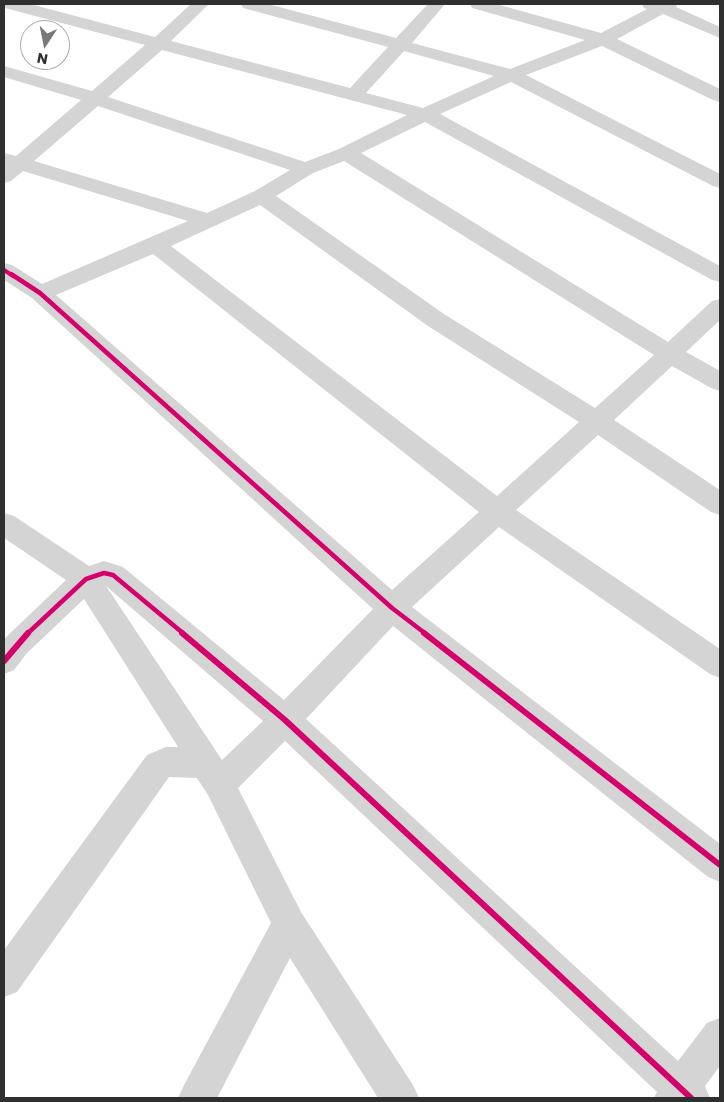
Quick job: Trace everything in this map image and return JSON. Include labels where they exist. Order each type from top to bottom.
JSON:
[{"type":"street","points":[[11,4],[161,42],[425,114],[720,276]]},
{"type":"street","points":[[4,177],[12,161],[94,98],[161,42],[202,4]]},
{"type":"street","points":[[249,4],[511,75],[720,182]]},
{"type":"street","points":[[354,95],[437,4]]},
{"type":"street","points":[[478,4],[602,39],[720,96]]},
{"type":"street","points":[[40,293],[155,245],[262,196],[306,168],[346,153],[511,75],[602,39],[660,5],[720,33]]},
{"type":"street","points":[[4,71],[94,98],[306,168]]},
{"type":"street","points":[[346,153],[670,354],[720,382]]},
{"type":"street","points":[[12,161],[207,220]]},
{"type":"street","points":[[262,196],[436,320],[596,421],[720,504]]},
{"type":"street","points":[[155,245],[498,512],[720,665]]},
{"type":"street","points":[[4,270],[40,293],[392,608],[720,865]]},
{"type":"street","points":[[211,774],[286,720],[392,608],[720,307]]},
{"type":"street","points":[[4,524],[86,580],[211,774],[289,924],[400,1098]]},
{"type":"street","points":[[4,661],[17,644],[86,580],[104,573],[113,574],[286,720],[682,1095],[720,1036]]},
{"type":"street","points":[[4,979],[158,766],[166,762],[211,774]]},
{"type":"street","points":[[197,1098],[289,924]]},
{"type":"cycle path","points":[[4,270],[40,293],[392,608],[720,865]]},
{"type":"cycle path","points":[[4,661],[17,644],[86,579],[104,573],[113,575],[285,720],[691,1098]]}]
